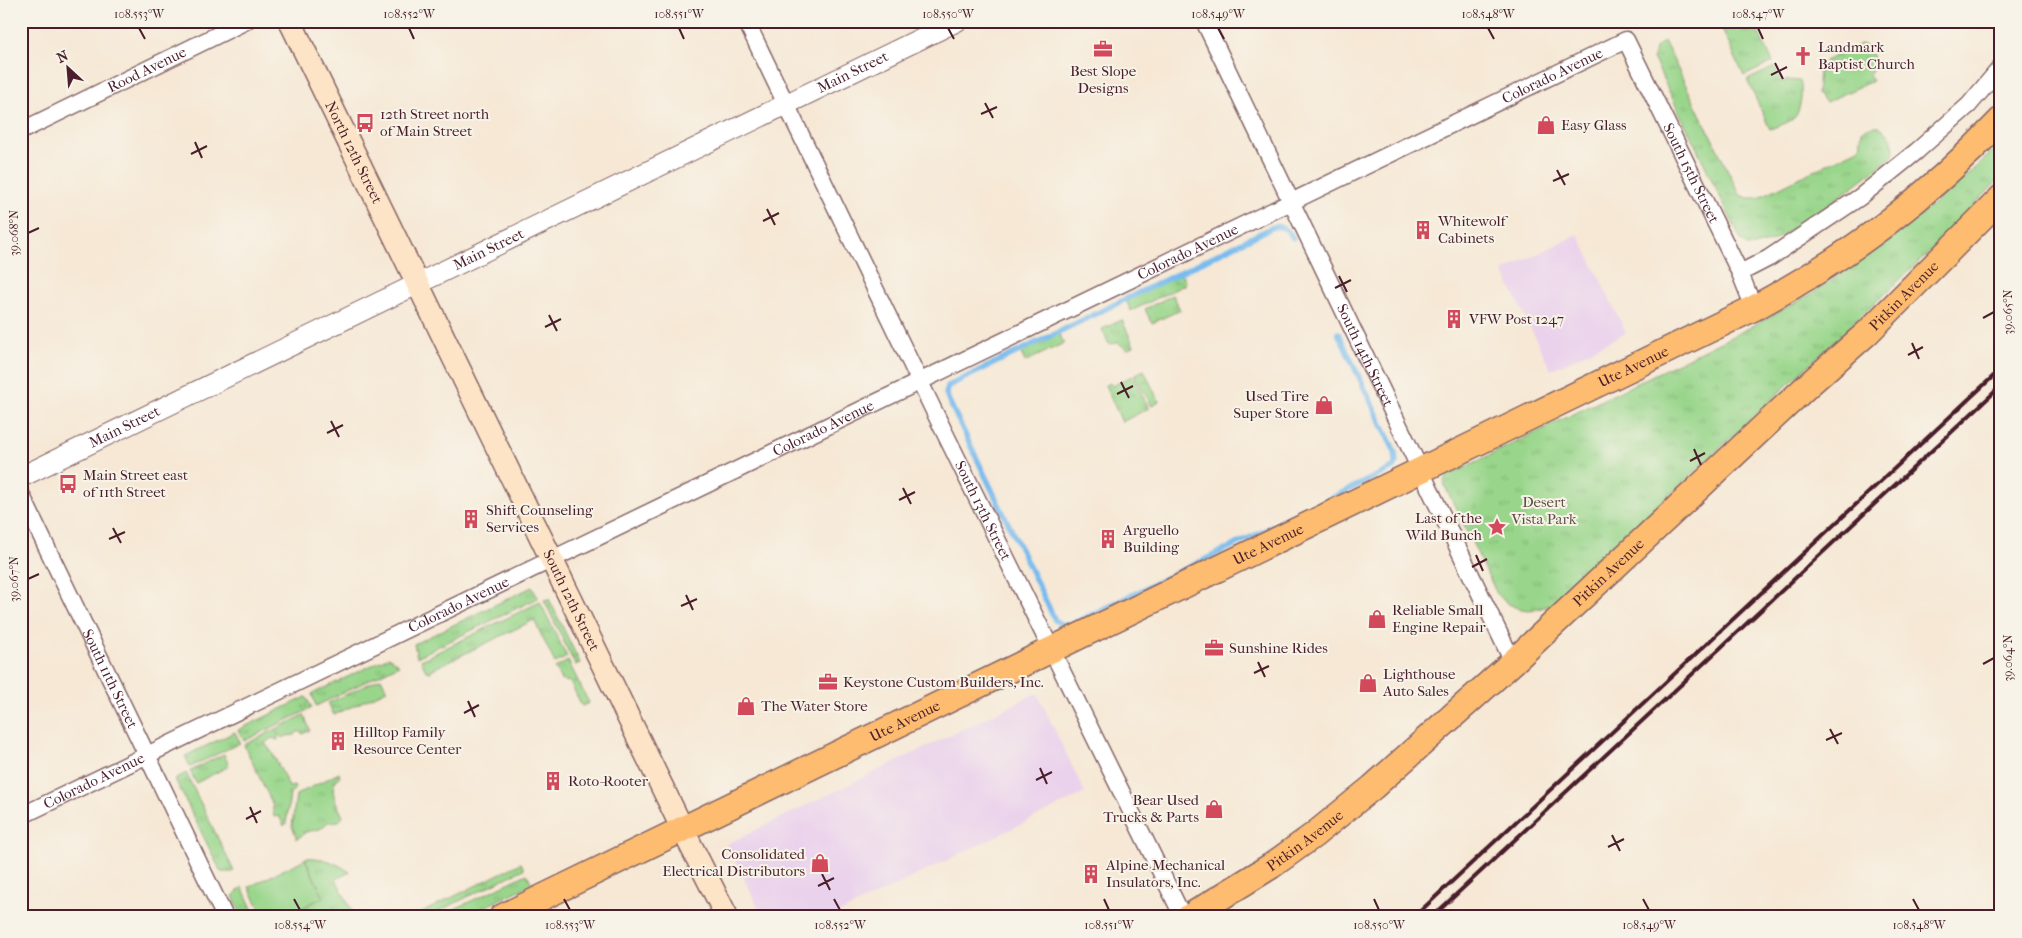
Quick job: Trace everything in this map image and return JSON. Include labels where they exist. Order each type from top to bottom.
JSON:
[{"type":"main road","name":"North 12th Street","points":[[290,21],[416,283]]},
{"type":"main road","name":"Ute Avenue","points":[[502,917],[1754,308],[1801,283],[1851,251],[1890,222],[1940,181],[2001,120]]},
{"type":"main road","name":"Pitkin Avenue","points":[[1189,917],[1271,866],[1314,835],[1373,787],[1513,662],[1792,400],[1867,333],[2001,198]]},
{"type":"main road","name":"South 12th Street","points":[[416,283],[727,917]]},
{"type":"street","name":"Rood Avenue","points":[[21,131],[246,21]]},
{"type":"street","name":"South 13th Street","points":[[746,21],[1183,917]]},
{"type":"street","name":"Main Street","points":[[21,477],[957,21]]},
{"type":"street","name":"South 14th Street","points":[[1204,21],[1513,662]]},
{"type":"street","name":"Colorado Avenue","points":[[21,816],[1626,40]]},
{"type":"street","name":"South 15th Street","points":[[1626,40],[1740,273],[1754,308]]},
{"type":"street","points":[[1740,273],[1769,258],[1860,197],[1917,151],[1969,105],[2001,67]]},
{"type":"street","name":"South 11th Street","points":[[21,494],[225,917]]},
{"type":"shaded area","points":[[1578,234],[1626,333],[1551,370],[1503,271]]},
{"type":"shaded area","points":[[1037,693],[1085,793],[831,917],[763,917],[727,844]]},
{"type":"green space","points":[[1718,21],[1753,21],[1773,62],[1744,76]]},
{"type":"green space","points":[[1664,41],[1740,195],[1748,198],[1758,198],[1860,148],[1862,130],[1873,126],[1879,126],[1889,136],[1894,147],[1893,156],[1830,204],[1773,241],[1747,246],[1741,240],[1653,58],[1655,48]]},
{"type":"green space","points":[[1861,44],[1867,46],[1876,63],[1869,75],[1872,81],[1826,102],[1817,94],[1819,70],[1825,61]]},
{"type":"green space","points":[[1775,67],[1782,82],[1789,80],[1800,81],[1801,95],[1800,107],[1796,116],[1784,124],[1770,129],[1747,80]]},
{"type":"green space","name":"Desert Vista Park","points":[[2001,142],[2001,177],[1934,248],[1554,603],[1531,610],[1517,608],[1510,605],[1497,594],[1445,486],[1444,481],[1449,475],[1743,331],[1808,296],[1890,241],[1977,167]]},
{"type":"green space","points":[[1179,274],[1182,275],[1186,284],[1131,311],[1127,302],[1128,299]]},
{"type":"green space","points":[[1173,295],[1180,310],[1152,323],[1145,309]]},
{"type":"green space","points":[[1122,320],[1134,346],[1128,349],[1118,343],[1109,344],[1102,329]]},
{"type":"green space","points":[[1058,333],[1064,343],[1025,362],[1020,351]]},
{"type":"green space","points":[[1144,370],[1159,402],[1152,406],[1134,375]]},
{"type":"green space","points":[[1132,376],[1149,408],[1122,422],[1105,385],[1110,383],[1112,386]]},
{"type":"green space","points":[[532,587],[538,598],[417,657],[414,644]]},
{"type":"green space","points":[[549,599],[580,663],[575,665],[544,600]]},
{"type":"green space","points":[[540,602],[567,657],[555,663],[534,620],[431,670],[431,672],[426,671],[421,660]]},
{"type":"green space","points":[[389,657],[399,665],[316,706],[312,694]]},
{"type":"green space","points":[[568,661],[589,703],[582,706],[570,682],[561,680],[555,668]]},
{"type":"green space","points":[[381,678],[387,690],[334,715],[328,703]]},
{"type":"green space","points":[[306,697],[312,708],[244,741],[238,730]]},
{"type":"green space","points":[[304,715],[310,730],[303,734],[298,731],[295,735],[282,738],[278,734],[278,740],[272,738],[265,743],[273,754],[289,787],[294,786],[295,788],[290,794],[286,824],[284,826],[279,816],[274,817],[272,803],[244,745]]},
{"type":"green space","points":[[235,732],[240,743],[190,767],[185,756]]},
{"type":"green space","points":[[224,754],[229,766],[196,783],[190,771]]},
{"type":"green space","points":[[186,773],[233,872],[221,872],[175,779]]},
{"type":"green space","points":[[339,773],[340,776],[334,785],[333,791],[343,817],[339,821],[328,822],[320,829],[306,832],[297,839],[292,826],[296,795]]},
{"type":"green space","points":[[305,858],[318,858],[329,861],[350,872],[336,879],[355,917],[284,917],[323,897]]},
{"type":"green space","points":[[305,859],[323,897],[284,917],[264,917],[249,887]]},
{"type":"green space","points":[[521,863],[524,869],[427,917],[413,917]]},
{"type":"green space","points":[[527,874],[532,884],[464,917],[438,917]]},
{"type":"green space","points":[[242,887],[256,917],[242,917],[233,896]]},
{"type":"waterway","points":[[1293,238],[1285,229],[1273,227],[948,386],[946,393],[949,401],[1055,620],[1062,625],[1072,624],[1393,468],[1396,462],[1395,452],[1338,333]]},
{"type":"railway","points":[[1414,917],[2001,369]]},
{"type":"railway","points":[[1432,917],[2001,386]]},
{"type":"place","name":"Best Slope Designs","points":[[1103,49]]},
{"type":"place","name":"Landmark Baptist Church","points":[[1803,56]]},
{"type":"place","name":"12th Street north of Main Street","points":[[365,123]]},
{"type":"place","name":"Easy Glass","points":[[1546,125]]},
{"type":"place","name":"Whitewolf Cabinets","points":[[1423,230]]},
{"type":"place","name":"VFW Post 1247","points":[[1454,319]]},
{"type":"place","name":"Used Tire Super Store","points":[[1324,405]]},
{"type":"place","name":"Main Street east of 11th Street","points":[[68,484]]},
{"type":"place","name":"Shift Counseling Services","points":[[471,519]]},
{"type":"place","name":"Last of the Wild Bunch","points":[[1497,527]]},
{"type":"place","name":"Arguello Building","points":[[1108,539]]},
{"type":"place","name":"Reliable Small Engine Repair","points":[[1377,619]]},
{"type":"place","name":"Sunshine Rides","points":[[1214,648]]},
{"type":"place","name":"Keystone Custom Builders, Inc.","points":[[828,682]]},
{"type":"place","name":"Lighthouse Auto Sales","points":[[1368,683]]},
{"type":"place","name":"The Water Store","points":[[746,706]]},
{"type":"place","name":"Hilltop Family Resource Center","points":[[338,741]]},
{"type":"place","name":"Roto-Rooter","points":[[553,781]]},
{"type":"place","name":"Bear Used Trucks & Parts","points":[[1214,809]]},
{"type":"place","name":"Consolidated Electrical Distributors","points":[[820,863]]},
{"type":"place","name":"Alpine Mechanical Insulators, Inc.","points":[[1091,874]]}]
